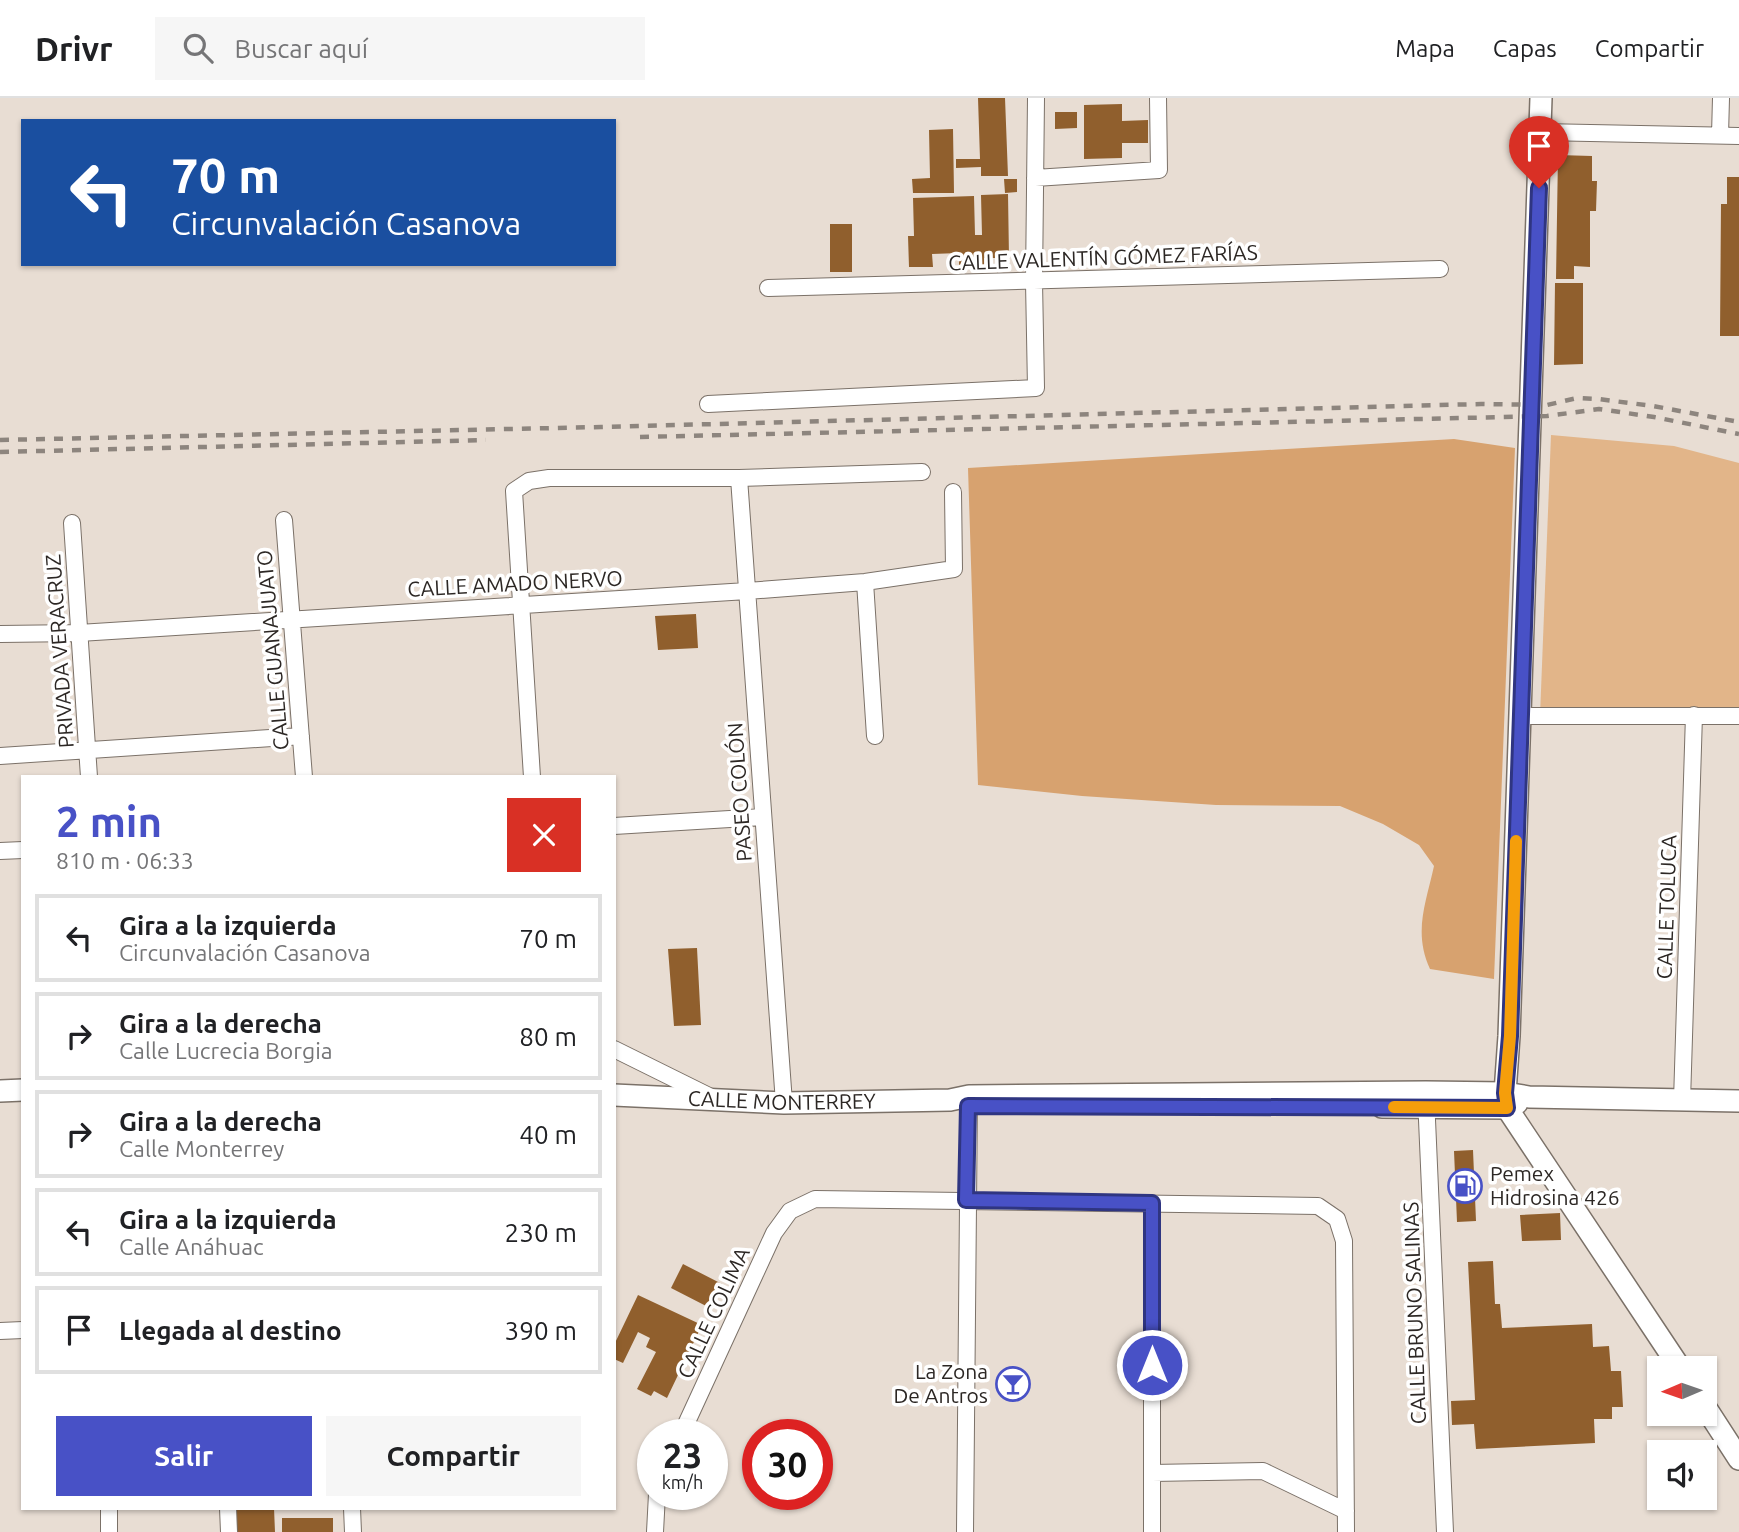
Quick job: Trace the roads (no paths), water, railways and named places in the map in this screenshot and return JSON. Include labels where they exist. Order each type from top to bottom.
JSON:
[{"type":"street","points":[[708,404],[1036,388],[1036,98]]},
{"type":"street","points":[[1035,178],[1159,170],[1158,98]]},
{"type":"street","points":[[1541,98],[1506,1101],[1672,1356]]},
{"type":"street","points":[[1720,135],[1721,98]]},
{"type":"street","points":[[1541,132],[1739,136]]},
{"type":"street","name":"CALLE VALENTÍN GÓMEZ FARÍAS","points":[[768,288],[1440,269]]},
{"type":"street","points":[[532,775],[514,491],[529,481],[550,478],[739,478],[922,472]]},
{"type":"street","name":"PASEO COLÓN","points":[[739,478],[784,1103]]},
{"type":"street","name":"CALLE AMADO NERVO","points":[[0,634],[79,633],[747,591],[865,582],[954,569],[953,492]]},
{"type":"street","name":"CALLE GUANAJUATO","points":[[284,520],[304,775]]},
{"type":"street","name":"PRIVADA VERACRUZ","points":[[72,523],[89,775]]},
{"type":"street","points":[[865,582],[875,736]]},
{"type":"street","name":"CALLE TOLUCA","points":[[1682,1101],[1694,715]]},
{"type":"street","points":[[1520,716],[1739,716]]},
{"type":"street","points":[[0,756],[301,736]]},
{"type":"street","points":[[616,827],[763,817]]},
{"type":"street","points":[[0,851],[21,850]]},
{"type":"street","points":[[616,1050],[717,1100]]},
{"type":"street","points":[[0,1091],[21,1090]]},
{"type":"street","name":"CALLE MONTERREY","points":[[616,1095],[784,1103],[1506,1101],[1529,1097],[1739,1101]]},
{"type":"street","name":"CALLE BRUNO SALINAS","points":[[1427,1100],[1445,1532]]},
{"type":"street","points":[[962,1101],[966,1200],[965,1532]]},
{"type":"street","name":"CALLE COLIMA","points":[[688,1419],[774,1233],[790,1211],[815,1199],[966,1200]]},
{"type":"street","points":[[966,1200],[1318,1206],[1337,1219],[1344,1241],[1346,1532]]},
{"type":"street","points":[[1152,1203],[1152,1532]]},
{"type":"street","points":[[0,1331],[21,1330]]},
{"type":"street","points":[[1717,1425],[1739,1459]]},
{"type":"street","points":[[1152,1473],[1262,1471],[1346,1511]]},
{"type":"street","points":[[109,1510],[109,1532]]},
{"type":"street","points":[[228,1510],[229,1532]]},
{"type":"street","points":[[352,1510],[353,1532]]},
{"type":"street","points":[[655,1532],[656,1510]]},
{"type":"railway","points":[[0,440],[1481,404],[1547,405],[1577,398],[1653,406],[1739,422]]},
{"type":"railway","points":[[640,437],[1547,416],[1599,409],[1739,434]]},
{"type":"railway","points":[[0,452],[486,440]]},
{"type":"place","name":"Pemex Hidrosina 426","points":[[1465,1186]]},
{"type":"place","name":"La Zona De Antros","points":[[1013,1384]]}]
